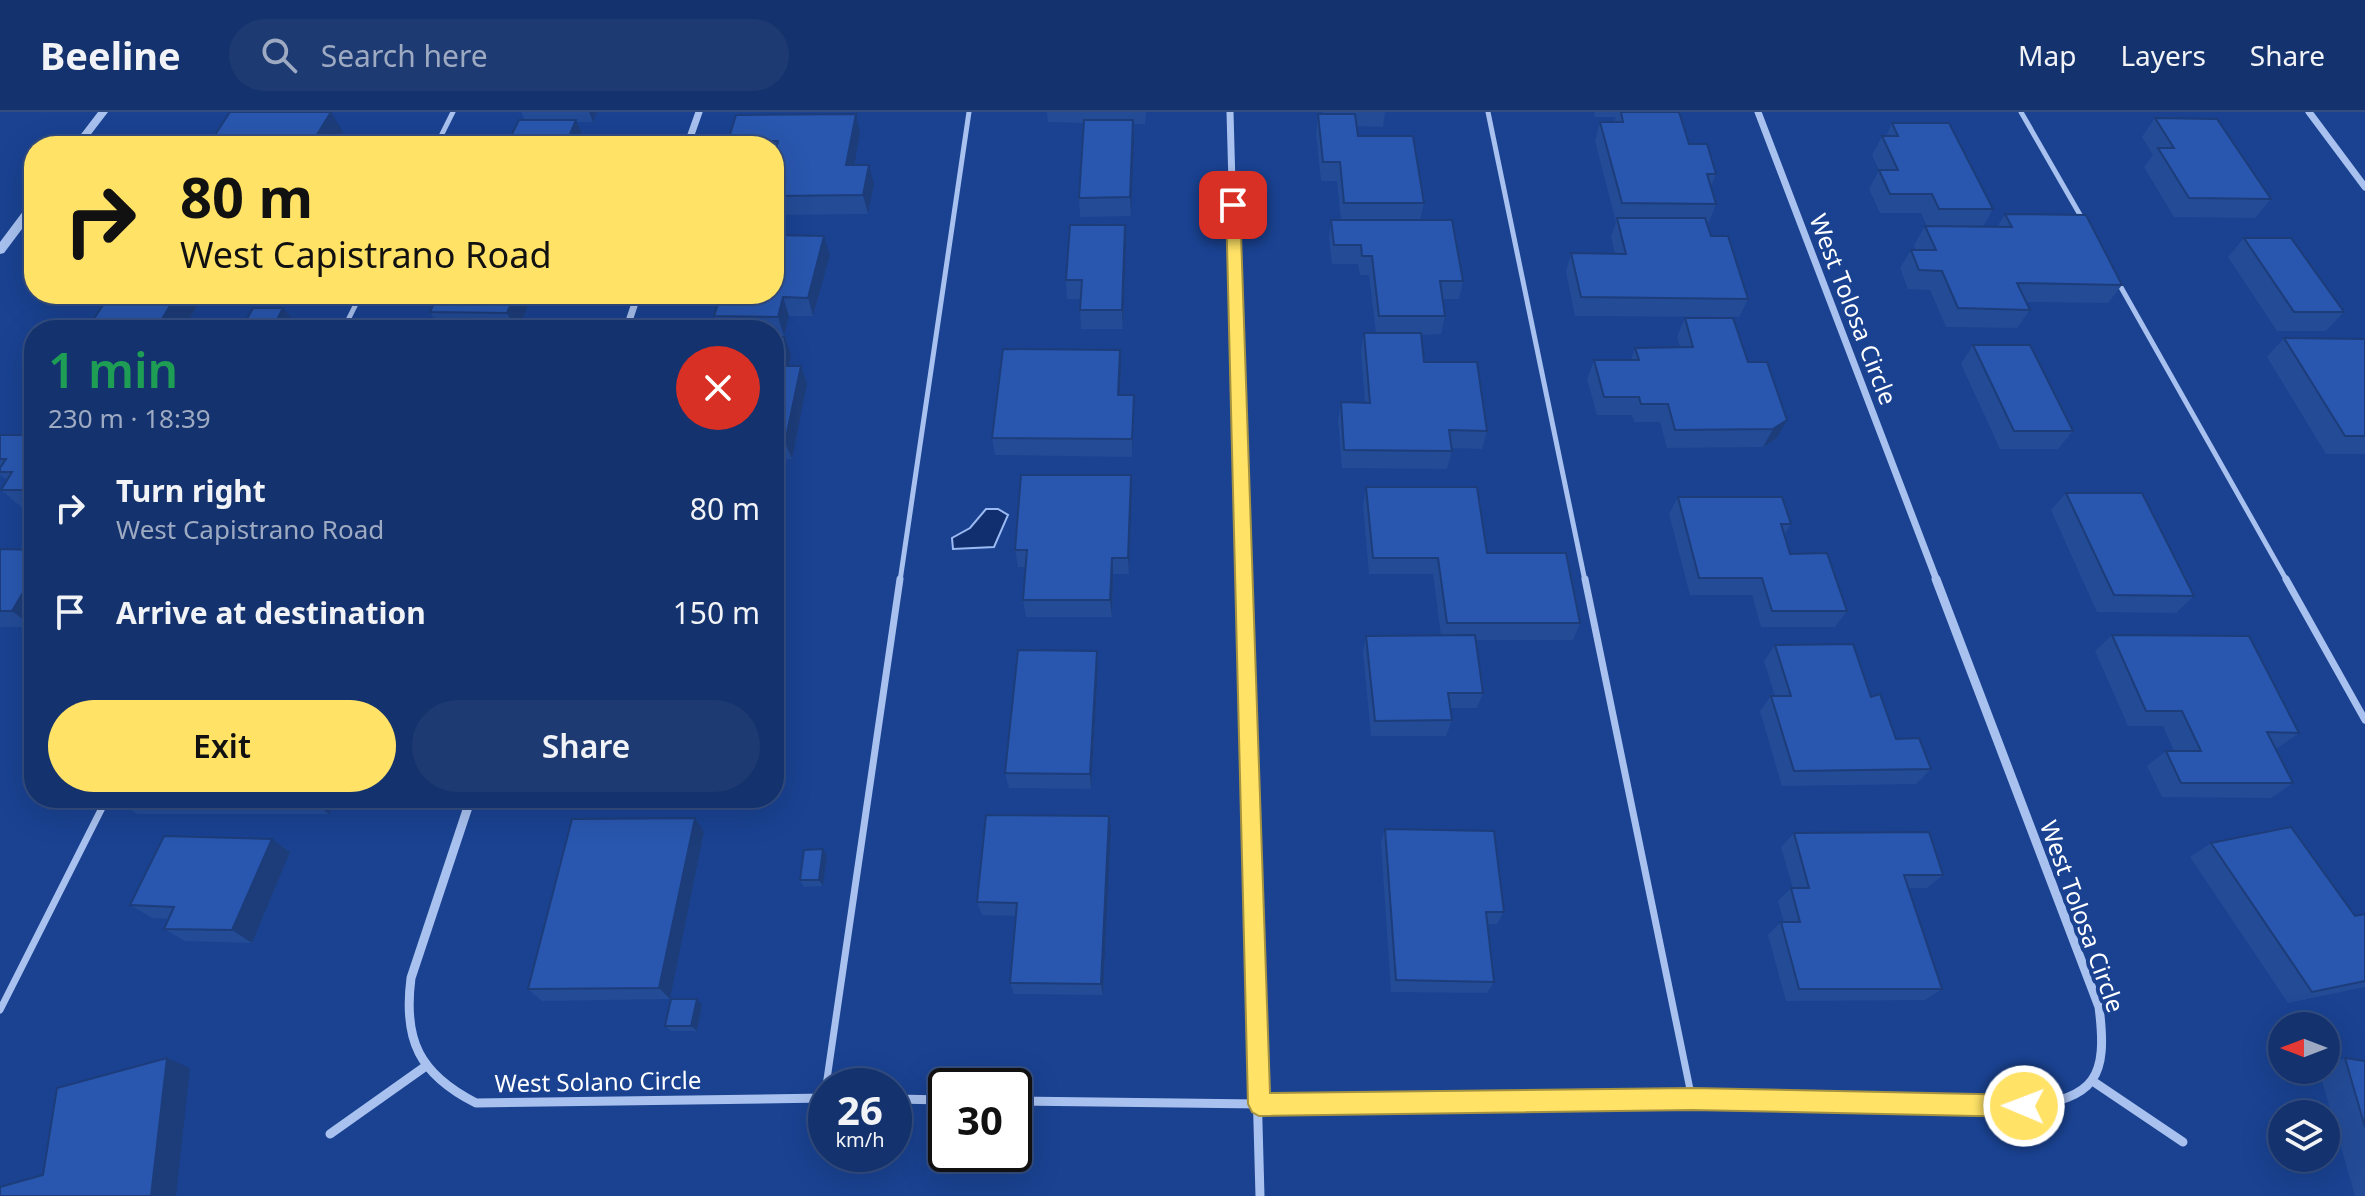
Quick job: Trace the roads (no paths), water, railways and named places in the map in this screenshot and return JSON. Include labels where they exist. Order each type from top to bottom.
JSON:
[{"type":"street","points":[[85,136],[103,112]]},
{"type":"street","points":[[691,136],[699,112]]},
{"type":"street","points":[[1230,112],[1260,1196]]},
{"type":"street","name":"West Tolosa Circle","points":[[1758,112],[2099,1007],[2106,1049],[2094,1082]]},
{"type":"street","points":[[2309,112],[2365,187]]},
{"type":"street","points":[[0,250],[24,218]]},
{"type":"street","name":"West Solano Circle","points":[[468,808],[411,978],[406,1005],[411,1036],[436,1082],[476,1103],[808,1093]]},
{"type":"street","points":[[330,1134],[426,1066]]},
{"type":"street","points":[[1032,1101],[1259,1104],[1692,1099],[2047,1105],[2069,1101],[2094,1082],[2183,1142]]},
{"type":"lane","points":[[441,136],[453,112]]},
{"type":"lane","points":[[830,1068],[969,112]]},
{"type":"lane","points":[[1488,112],[1692,1099]]},
{"type":"lane","points":[[2021,112],[2084,223]]},
{"type":"lane","points":[[2115,278],[2365,720]]},
{"type":"lane","points":[[0,1010],[102,808]]},
{"type":"water","points":[[986,509],[998,509],[1008,515],[994,547],[953,549],[952,538],[970,528]]}]
